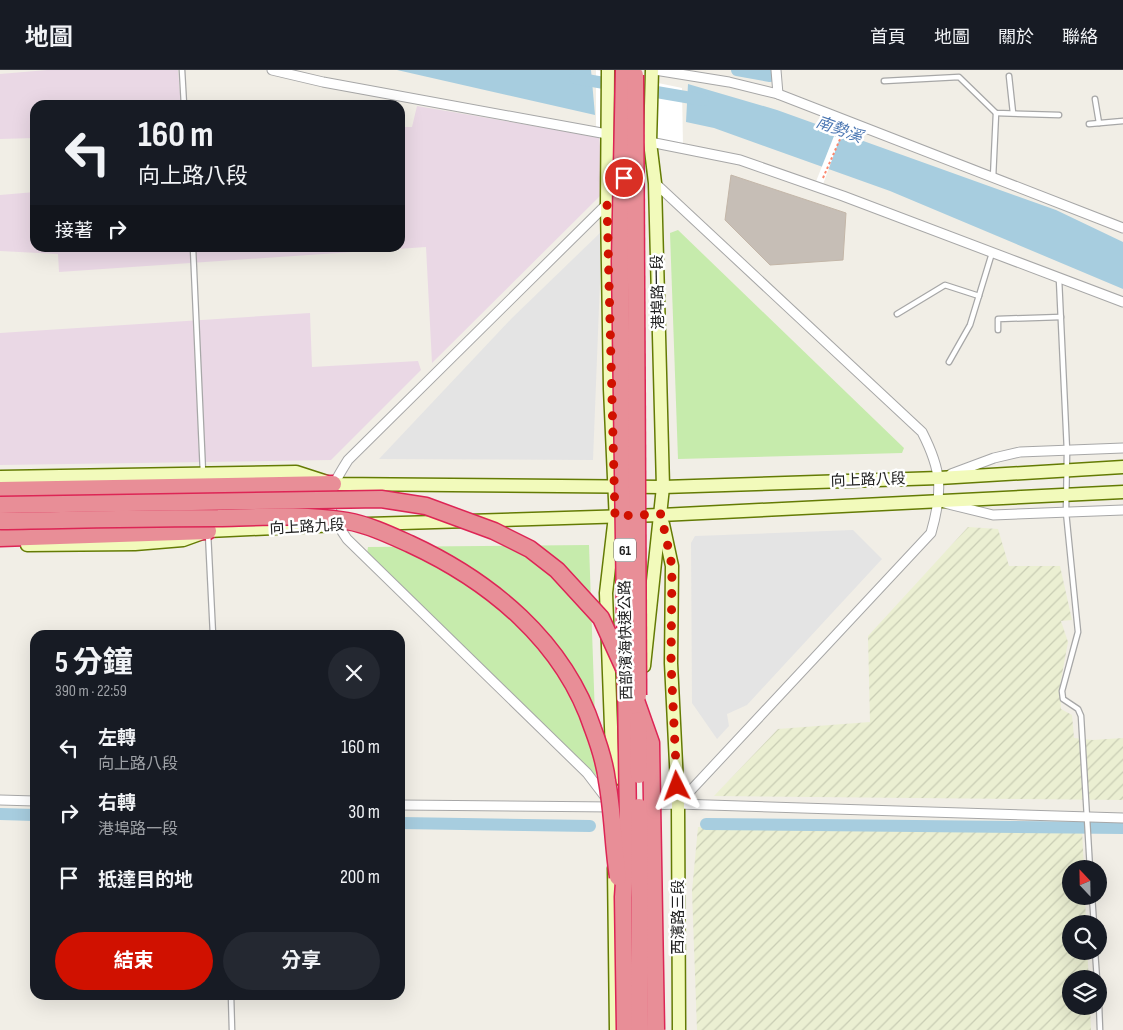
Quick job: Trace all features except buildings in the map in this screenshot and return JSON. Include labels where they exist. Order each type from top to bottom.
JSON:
[{"type":"highway","name":"西部濱海快速公路","points":[[624,70],[620,261],[628,822],[623,897],[625,1030]]},
{"type":"highway","name":"西部濱海快速公路","points":[[637,70],[640,1030]]},
{"type":"highway","points":[[0,490],[205,479],[333,484]]},
{"type":"highway","points":[[0,505],[381,499],[426,506],[494,531],[530,550],[557,570],[601,618],[627,675],[651,743],[656,1030]]},
{"type":"highway","points":[[0,522],[294,517],[348,521],[383,532],[463,571],[509,604],[532,628],[569,678],[579,696],[593,727],[607,781],[612,840],[623,897]]},
{"type":"highway","points":[[0,538],[208,532]]},
{"type":"street","points":[[272,70],[323,82],[607,134]]},
{"type":"street","name":"港埠路一段","points":[[608,70],[607,204],[613,487],[615,516],[632,595],[643,683],[645,806]]},
{"type":"street","points":[[616,1030],[614,807],[587,773],[347,539],[338,526],[329,503],[333,484],[348,460],[607,204],[624,178],[638,115],[637,70]]},
{"type":"street","points":[[654,70],[729,82],[778,94],[993,180],[1123,228]]},
{"type":"street","name":"港埠路一段","points":[[643,683],[663,487],[655,183],[650,142],[654,70]]},
{"type":"street","points":[[776,70],[778,94]]},
{"type":"street","points":[[650,142],[740,160],[819,187],[1123,302]]},
{"type":"street","points":[[655,183],[922,432],[932,452],[939,478],[940,502],[931,532],[678,804]]},
{"type":"street","points":[[939,478],[994,458],[1020,452],[1123,448]]},
{"type":"street","name":"向上路八段","points":[[613,487],[939,478],[1123,467]]},
{"type":"street","points":[[0,477],[205,479]]},
{"type":"street","points":[[0,512],[208,509],[298,498],[333,484],[613,487]]},
{"type":"street","name":"向上路八段","points":[[615,516],[1123,492]]},
{"type":"street","points":[[940,502],[993,515],[1123,510]]},
{"type":"street","points":[[130,509],[208,532]]},
{"type":"street","name":"港埠路一段","points":[[661,514],[672,566],[671,663],[678,804]]},
{"type":"street","name":"港埠路一段","points":[[614,807],[606,593],[615,516]]},
{"type":"street","name":"向上路九段","points":[[0,545],[135,544],[183,540],[208,532],[615,516]]},
{"type":"street","points":[[0,800],[30,801]]},
{"type":"street","points":[[405,805],[614,807],[678,804],[1088,820],[1123,818]]},
{"type":"street","name":"西濱路三段","points":[[678,804],[678,1030]]},
{"type":"street","name":"西濱路三段","points":[[645,806],[648,1030]]},
{"type":"lane","points":[[182,70],[184,100]]},
{"type":"lane","points":[[959,70],[959,78]]},
{"type":"lane","points":[[1010,76],[1013,113]]},
{"type":"lane","points":[[884,81],[959,78],[996,113],[1059,115]]},
{"type":"lane","points":[[1095,99],[1099,123]]},
{"type":"lane","points":[[993,180],[996,113]]},
{"type":"lane","points":[[1089,124],[1123,121]]},
{"type":"lane","points":[[193,252],[213,630]]},
{"type":"lane","points":[[949,362],[970,325],[992,253]]},
{"type":"lane","points":[[1060,279],[1067,451],[1065,469],[1066,512],[1078,632],[1062,691],[1063,699],[1078,709],[1081,716],[1089,860]]},
{"type":"lane","points":[[897,314],[945,285],[979,296]]},
{"type":"lane","points":[[998,330],[998,319],[1061,317]]},
{"type":"lane","points":[[231,1000],[232,1030]]},
{"type":"lane","points":[[1099,1015],[1100,1030]]},
{"type":"path","points":[[819,187],[848,123]]},
{"type":"shaded area","points":[[47,70],[178,70],[181,100],[30,100],[30,138],[0,139],[0,74]]},
{"type":"shaded area","points":[[417,106],[599,137],[605,191],[432,363],[426,247],[405,248],[405,127],[412,127]]},
{"type":"shaded area","points":[[30,192],[30,252],[353,252],[59,272],[58,254],[0,251],[0,195]]},
{"type":"shaded area","points":[[602,231],[593,460],[379,459],[512,318]]},
{"type":"shaded area","points":[[310,313],[312,367],[418,361],[421,370],[331,460],[0,465],[0,333]]},
{"type":"shaded area","points":[[853,530],[882,559],[747,705],[727,714],[729,726],[717,739],[692,703],[691,543],[695,536]]},
{"type":"green space","points":[[678,230],[904,448],[902,453],[678,459],[670,233]]},
{"type":"green space","points":[[968,527],[998,529],[1009,566],[1060,566],[1072,620],[1061,621],[1068,642],[1060,685],[1061,709],[1072,715],[1074,738],[1093,740],[1123,738],[1123,800],[714,796],[778,729],[870,722],[868,636]]},
{"type":"green space","points":[[589,545],[597,774],[592,777],[367,554],[368,547]]},
{"type":"green space","points":[[698,827],[1082,830],[1084,860],[1062,860],[1062,905],[1085,905],[1086,915],[1062,915],[1062,960],[1088,960],[1088,970],[1062,970],[1062,1015],[1090,1015],[1091,1030],[697,1030],[692,891]]},
{"type":"water","points":[[397,70],[591,70],[595,115]]},
{"type":"water","points":[[688,84],[777,110],[1056,210],[1123,242],[1123,289],[890,191],[714,128],[686,122]]},
{"type":"pier","points":[[596,70],[682,88],[683,148],[596,129]]},
{"type":"pier","points":[[834,136],[840,138],[822,187],[815,184]]},
{"type":"waterway","points":[[737,70],[770,76],[770,70]]},
{"type":"waterway","name":"南勢溪","points":[[575,78],[703,100]]},
{"type":"waterway","points":[[0,814],[30,815]]},
{"type":"waterway","points":[[405,823],[590,826]]},
{"type":"waterway","points":[[706,824],[1123,828]]},
{"type":"route","points":[[624,178],[607,204],[610,388],[615,516],[661,514],[672,566],[671,663],[677,786]]}]
